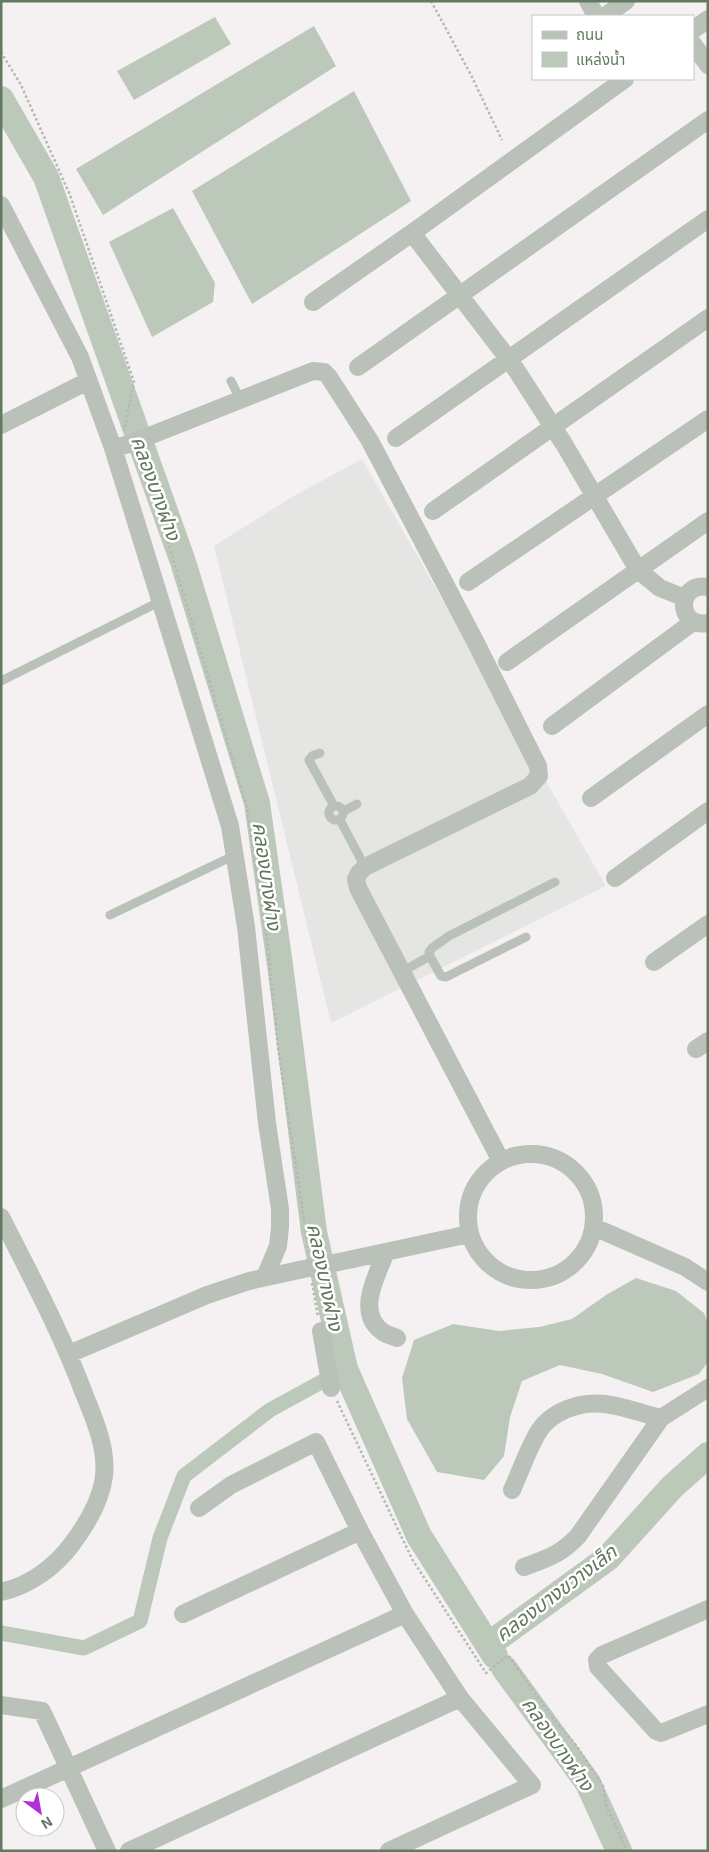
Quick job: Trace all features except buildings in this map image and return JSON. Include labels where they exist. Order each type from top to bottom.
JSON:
[{"type":"street","points":[[588,1],[595,15]]},
{"type":"street","points":[[605,15],[626,1]]},
{"type":"street","points":[[694,29],[708,19]]},
{"type":"street","points":[[694,45],[708,65]]},
{"type":"street","points":[[313,302],[624,80]]},
{"type":"street","points":[[358,367],[708,120]]},
{"type":"street","points":[[1,205],[80,358],[113,448],[230,826],[246,927],[267,1123],[280,1209],[278,1246],[264,1277]]},
{"type":"street","points":[[396,438],[708,218]]},
{"type":"street","points":[[412,233],[508,359],[553,427],[638,570],[660,588],[685,598]]},
{"type":"street","points":[[433,511],[708,318]]},
{"type":"street","points":[[113,448],[129,434],[169,426],[314,371],[324,372],[329,377],[370,441],[538,766],[539,776],[530,786],[365,867],[356,879],[358,888],[501,1161]]},
{"type":"street","points":[[1,425],[88,381]]},
{"type":"street","points":[[468,582],[708,419]]},
{"type":"street","points":[[507,662],[708,521]]},
{"type":"street","points":[[700,622],[688,618],[684,608],[685,598],[694,588],[700,586],[708,587]]},
{"type":"street","points":[[552,726],[700,622]]},
{"type":"street","points":[[591,798],[708,714]]},
{"type":"street","points":[[614,878],[708,811]]},
{"type":"street","points":[[654,962],[708,924]]},
{"type":"street","points":[[520,1154],[541,1154],[560,1160],[576,1172],[588,1188],[594,1207],[594,1227],[588,1245],[577,1261],[562,1273],[544,1279],[525,1281],[506,1276],[490,1266],[477,1252],[469,1234],[467,1213],[472,1192],[484,1174],[501,1161],[520,1154]]},
{"type":"street","points":[[1,1217],[69,1354],[101,1436],[104,1475],[98,1499],[85,1526],[67,1551],[43,1574],[12,1590],[1,1592]]},
{"type":"street","points":[[594,1227],[685,1267],[708,1282]]},
{"type":"street","points":[[69,1354],[208,1295],[264,1277],[469,1234]]},
{"type":"street","points":[[386,1252],[370,1291],[368,1304],[376,1326],[383,1333],[397,1338]]},
{"type":"street","points":[[321,1331],[330,1388]]},
{"type":"street","points":[[524,1567],[553,1556],[566,1548],[578,1536],[661,1418],[708,1388]]},
{"type":"street","points":[[512,1490],[538,1433],[557,1414],[572,1407],[605,1404],[661,1418]]},
{"type":"street","points":[[199,1508],[231,1484],[316,1442],[404,1614],[460,1698],[532,1785],[389,1851]]},
{"type":"street","points":[[183,1614],[360,1531]]},
{"type":"street","points":[[708,1609],[602,1655],[597,1660],[598,1667],[656,1731],[661,1733],[708,1714]]},
{"type":"street","points":[[1,1799],[404,1614]]},
{"type":"street","points":[[129,1851],[460,1698]]},
{"type":"street","points":[[1,1705],[42,1711],[107,1851]]},
{"type":"lane","points":[[230,381],[240,399]]},
{"type":"lane","points":[[1,681],[161,601]]},
{"type":"lane","points":[[320,753],[312,756],[309,760],[334,806]]},
{"type":"lane","points":[[357,804],[342,816],[333,820],[330,817],[330,810],[334,806],[340,806],[342,816],[365,867]]},
{"type":"lane","points":[[110,915],[235,856]]},
{"type":"lane","points":[[526,937],[446,977],[441,976],[429,952],[449,936],[555,882]]},
{"type":"lane","points":[[402,970],[430,956]]},
{"type":"path","points":[[431,1],[471,74],[502,140]]},
{"type":"path","points":[[1,52],[21,85],[70,195],[134,382],[129,434]]},
{"type":"path","points":[[330,1388],[412,1559],[486,1672],[508,1655],[554,1720],[576,1745],[603,1786],[606,1805],[627,1851]]},
{"type":"shaded area","points":[[362,459],[606,886],[331,1023],[214,546],[292,497]]},
{"type":"water","points":[[215,17],[231,44],[134,100],[117,71]]},
{"type":"water","points":[[314,26],[336,66],[103,215],[76,169]]},
{"type":"water","points":[[354,91],[411,201],[252,304],[192,191]]},
{"type":"water","points":[[173,208],[215,283],[213,302],[152,337],[109,242]]},
{"type":"water","points":[[636,1278],[676,1291],[704,1313],[708,1324],[708,1362],[699,1374],[653,1392],[602,1374],[560,1365],[522,1381],[510,1417],[504,1456],[484,1480],[437,1472],[407,1419],[402,1378],[414,1340],[453,1324],[499,1331],[539,1327],[572,1319],[606,1295]]},
{"type":"waterway","name":"คลองบางฝาง","points":[[1,99],[46,177],[183,562],[257,803],[314,1232],[345,1369],[419,1536],[495,1656]]},
{"type":"waterway","points":[[1,1633],[84,1648],[140,1621],[160,1538],[184,1476],[270,1410],[345,1369]]},
{"type":"waterway","name":"คลองบางขวางเล็ก","points":[[488,1645],[608,1558],[672,1487],[708,1455]]},
{"type":"waterway","name":"คลองบางฝาง","points":[[504,1668],[588,1783],[619,1851]]}]
